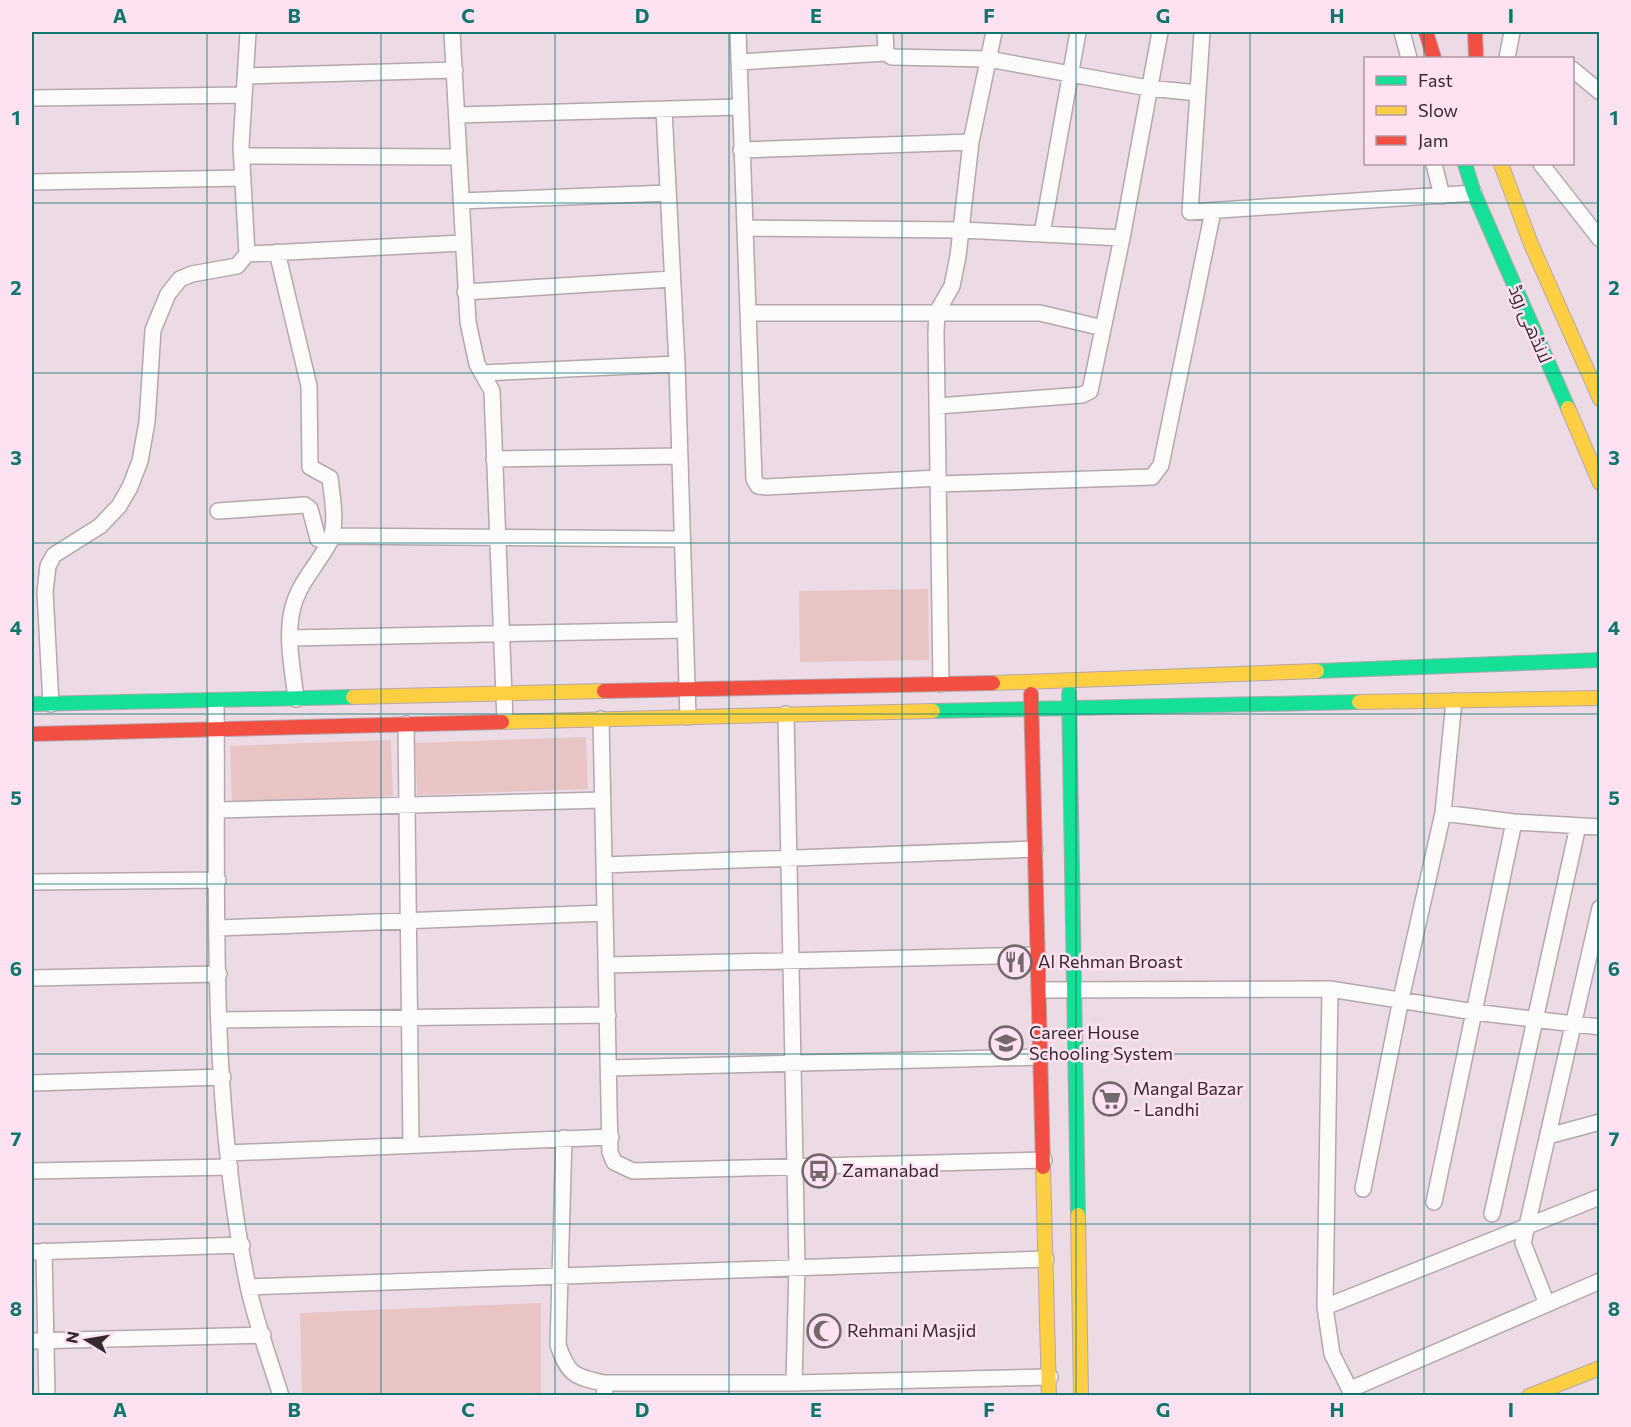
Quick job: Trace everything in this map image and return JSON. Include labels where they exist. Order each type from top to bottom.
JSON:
[{"type":"main road","points":[[1426,32],[1434,57]]},
{"type":"main road","points":[[1475,32],[1476,57]]},
{"type":"main road","name":"لانڈھی روڈ","points":[[1465,165],[1474,193],[1599,483]]},
{"type":"main road","name":"لانڈھی روڈ","points":[[1501,165],[1532,244],[1596,380],[1599,399]]},
{"type":"main road","points":[[32,704],[1070,681],[1599,660]]},
{"type":"main road","points":[[1030,681],[1049,1395]]},
{"type":"main road","points":[[1070,681],[1068,708],[1081,1395]]},
{"type":"main road","points":[[32,734],[1031,708],[1599,698]]},
{"type":"main road","points":[[1529,1395],[1599,1368]]},
{"type":"street","points":[[51,704],[45,592],[48,566],[54,555],[100,526],[119,506],[130,487],[140,461],[147,422],[153,330],[168,294],[180,279],[192,273],[237,266],[247,254],[242,156],[248,32]]},
{"type":"street","points":[[452,32],[468,322],[477,364],[492,391],[505,722]]},
{"type":"street","points":[[738,32],[754,479],[758,486],[1152,477],[1161,465],[1213,211]]},
{"type":"street","points":[[885,32],[886,53]]},
{"type":"street","points":[[941,684],[938,312],[952,286],[962,230],[971,142],[994,32]]},
{"type":"street","points":[[1042,234],[1078,32]]},
{"type":"street","points":[[938,406],[1087,393],[1092,385],[1160,32]]},
{"type":"street","points":[[1202,32],[1190,212],[1474,193]]},
{"type":"street","points":[[1402,32],[1409,57]]},
{"type":"street","points":[[1507,57],[1512,32]]},
{"type":"street","points":[[739,62],[886,53],[899,57],[988,58],[1148,87],[1198,93]]},
{"type":"street","points":[[245,76],[455,70]]},
{"type":"street","points":[[1574,71],[1599,92]]},
{"type":"street","points":[[32,98],[244,95]]},
{"type":"street","points":[[457,115],[739,107]]},
{"type":"street","points":[[664,110],[677,364],[688,717]]},
{"type":"street","points":[[741,150],[971,142]]},
{"type":"street","points":[[242,156],[459,157]]},
{"type":"street","points":[[1434,165],[1442,195]]},
{"type":"street","points":[[1542,165],[1599,239]]},
{"type":"street","points":[[32,182],[243,178]]},
{"type":"street","points":[[461,201],[668,193]]},
{"type":"street","points":[[745,228],[962,230],[1122,238]]},
{"type":"street","points":[[247,254],[462,243]]},
{"type":"street","points":[[278,252],[309,386],[310,467],[330,478],[331,539],[302,584],[293,606],[291,638],[296,699]]},
{"type":"street","points":[[465,292],[672,279]]},
{"type":"street","points":[[748,313],[1040,313],[1103,328]]},
{"type":"street","points":[[482,373],[677,364]]},
{"type":"street","points":[[494,459],[680,456]]},
{"type":"street","points":[[218,511],[304,505],[310,509],[318,539],[496,537],[682,539]]},
{"type":"street","points":[[291,638],[503,636],[685,630]]},
{"type":"street","points":[[216,701],[219,1020],[229,1160],[248,1287],[281,1395]]},
{"type":"street","points":[[1363,1188],[1401,999],[1443,813],[1454,701]]},
{"type":"street","points":[[786,714],[797,1268],[794,1383]]},
{"type":"street","points":[[601,719],[610,1152],[614,1162],[633,1171],[1044,1160]]},
{"type":"street","points":[[406,724],[411,1144]]},
{"type":"street","points":[[218,810],[407,803],[603,800]]},
{"type":"street","points":[[1443,813],[1514,822],[1599,827]]},
{"type":"street","points":[[1434,1202],[1514,822]]},
{"type":"street","points":[[1492,1214],[1578,826]]},
{"type":"street","points":[[604,865],[1035,849]]},
{"type":"street","points":[[32,882],[218,880]]},
{"type":"street","points":[[1547,1304],[1523,1243],[1599,908]]},
{"type":"street","points":[[219,928],[605,913]]},
{"type":"street","points":[[607,965],[1038,955]]},
{"type":"street","points":[[32,978],[219,974]]},
{"type":"street","points":[[1330,988],[1325,1308],[1332,1354],[1352,1392],[1599,1281]]},
{"type":"street","points":[[1039,990],[1330,988],[1535,1021],[1599,1027]]},
{"type":"street","points":[[219,1020],[608,1015]]},
{"type":"street","points":[[609,1068],[1041,1057]]},
{"type":"street","points":[[32,1083],[223,1077]]},
{"type":"street","points":[[1548,1136],[1599,1122]]},
{"type":"street","points":[[32,1171],[229,1160],[411,1144],[611,1137]]},
{"type":"street","points":[[564,1138],[562,1275],[558,1345],[565,1365],[578,1378],[605,1389],[1050,1377]]},
{"type":"street","points":[[1325,1308],[1599,1197]]},
{"type":"street","points":[[47,1395],[39,1341],[38,1252],[242,1245]]},
{"type":"street","points":[[248,1287],[1046,1259]]},
{"type":"street","points":[[39,1341],[262,1335]]},
{"type":"shaded area","points":[[928,589],[929,660],[800,662],[799,591]]},
{"type":"shaded area","points":[[586,737],[588,789],[417,795],[415,743]]},
{"type":"shaded area","points":[[391,740],[393,796],[232,802],[230,746]]},
{"type":"shaded area","points":[[541,1303],[541,1395],[302,1395],[300,1313]]},
{"type":"traffic: fast","points":[[1465,165],[1474,193],[1568,408]]},
{"type":"traffic: fast","points":[[1317,671],[1600,660]]},
{"type":"traffic: fast","points":[[1069,693],[1078,1215]]},
{"type":"traffic: fast","points":[[32,704],[353,697]]},
{"type":"traffic: fast","points":[[933,711],[1359,702]]},
{"type":"traffic: slow","points":[[1501,165],[1531,244],[1600,399]]},
{"type":"traffic: slow","points":[[1568,408],[1600,483]]},
{"type":"traffic: slow","points":[[993,683],[1317,671]]},
{"type":"traffic: slow","points":[[353,697],[604,691]]},
{"type":"traffic: slow","points":[[1359,702],[1600,698]]},
{"type":"traffic: slow","points":[[502,722],[933,711]]},
{"type":"traffic: slow","points":[[1043,1167],[1049,1396]]},
{"type":"traffic: slow","points":[[1078,1215],[1081,1396]]},
{"type":"traffic: slow","points":[[1529,1396],[1600,1368]]},
{"type":"traffic: jam","points":[[1426,32],[1434,57]]},
{"type":"traffic: jam","points":[[1475,32],[1476,57]]},
{"type":"traffic: jam","points":[[604,691],[993,683]]},
{"type":"traffic: jam","points":[[1031,694],[1043,1167]]},
{"type":"traffic: jam","points":[[32,734],[502,722]]},
{"type":"place","name":"Al Rehman Broast","points":[[1015,962]]},
{"type":"place","name":"Career House Schooling System","points":[[1006,1043]]},
{"type":"place","name":"Mangal Bazar - Landhi","points":[[1110,1099]]},
{"type":"place","name":"Zamanabad","points":[[819,1171]]},
{"type":"place","name":"Rehmani Masjid","points":[[824,1331]]}]
